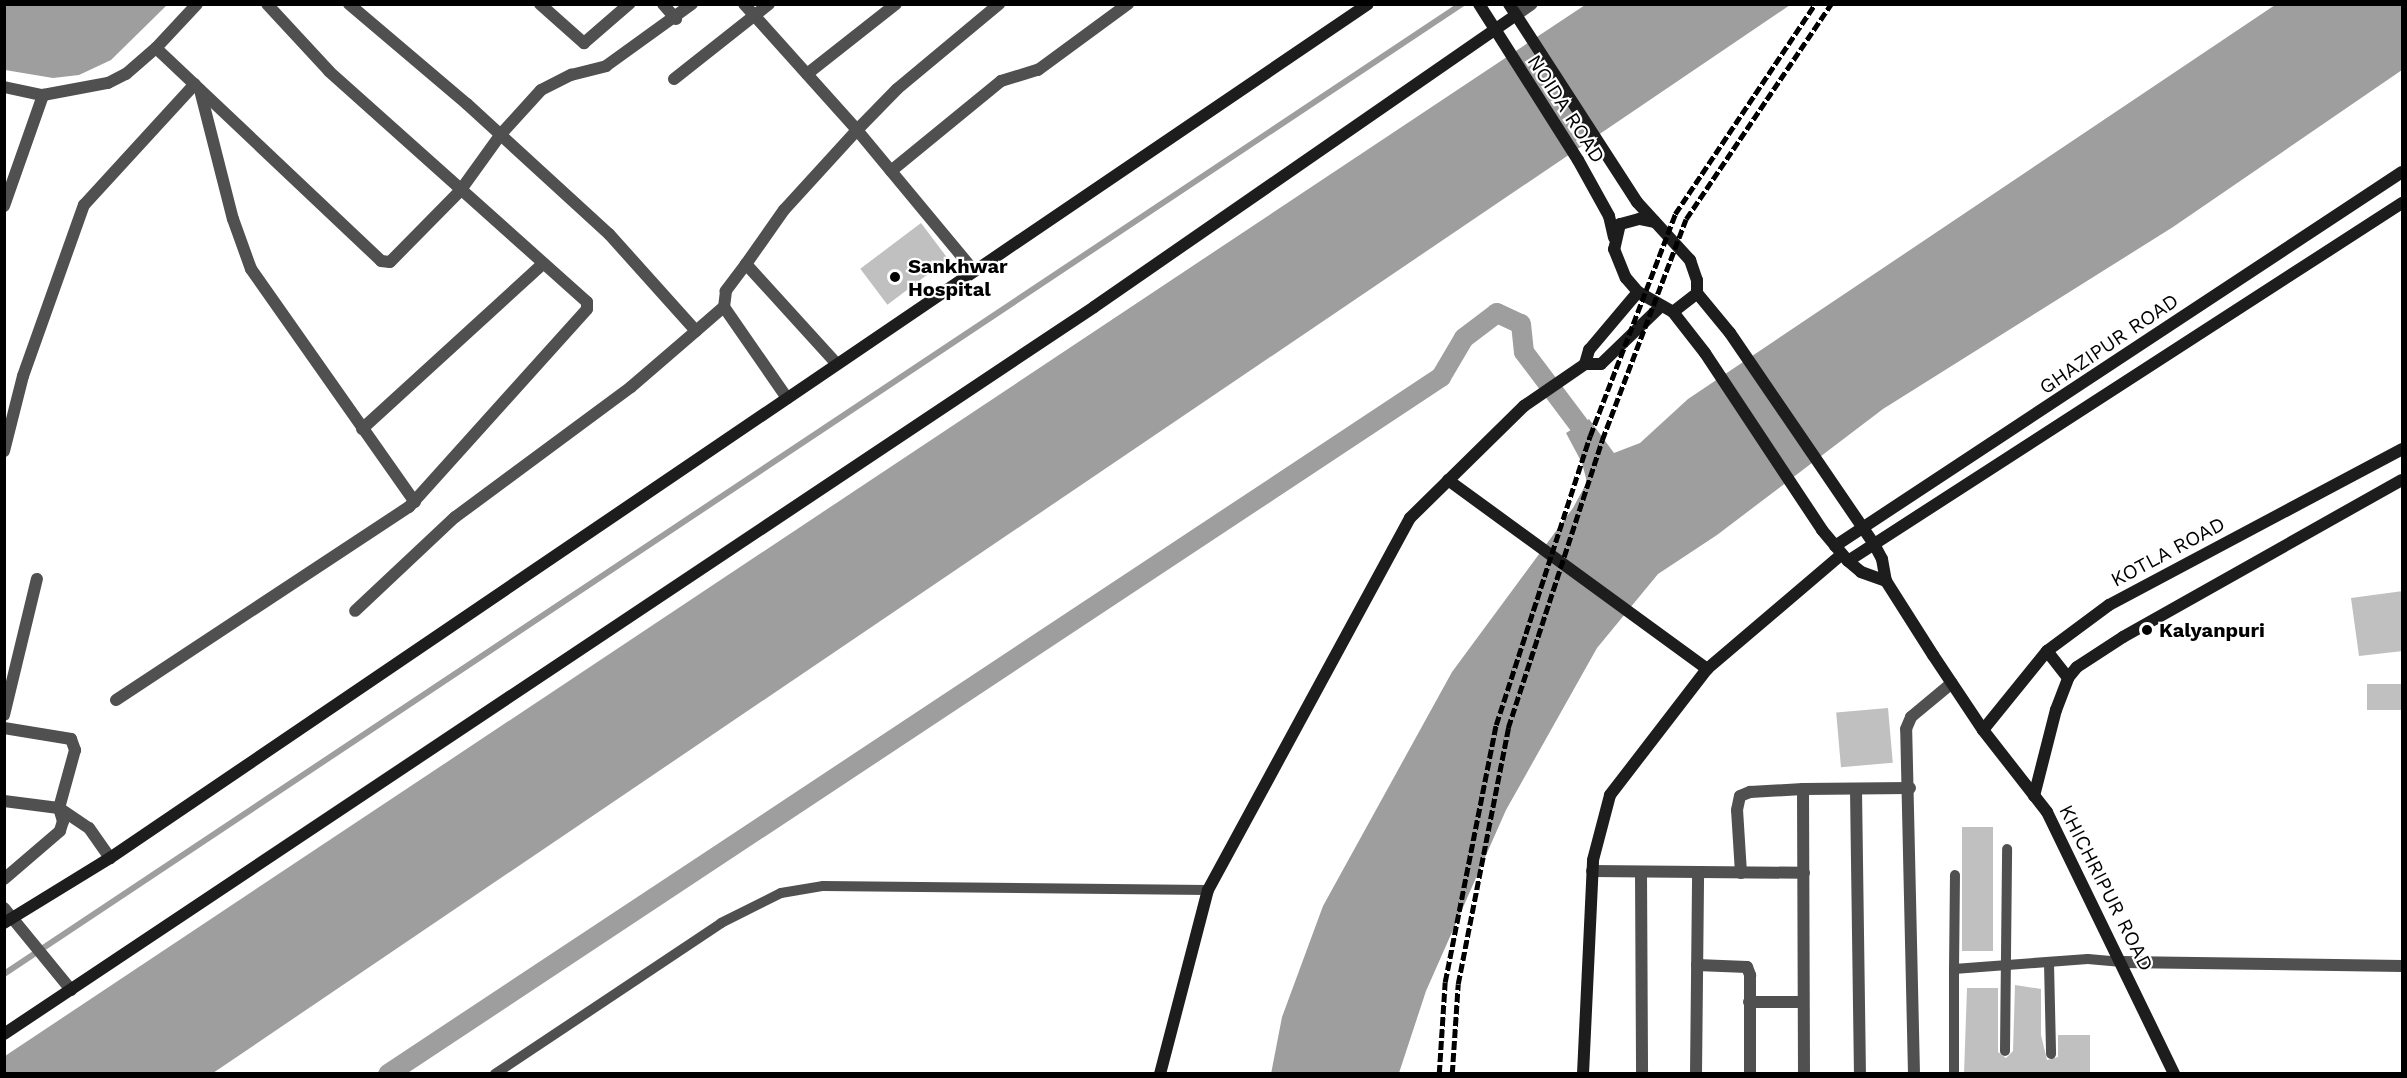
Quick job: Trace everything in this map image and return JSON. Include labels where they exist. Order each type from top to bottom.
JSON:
[{"type":"street","points":[[4,87],[43,95],[108,83],[126,74],[156,48],[197,4]]},
{"type":"street","points":[[116,700],[415,502],[584,316],[587,302],[460,191],[329,70],[267,4]]},
{"type":"street","points":[[349,4],[501,134],[609,234],[696,332]]},
{"type":"street","points":[[540,4],[584,44],[629,4]]},
{"type":"street","points":[[663,4],[676,19]]},
{"type":"street","points":[[156,48],[386,263],[460,191],[501,134],[541,90],[571,75],[606,66],[676,19],[692,4]]},
{"type":"street","points":[[744,4],[857,130],[974,271]]},
{"type":"street","points":[[674,79],[769,4]]},
{"type":"street","points":[[807,74],[896,4]]},
{"type":"street","points":[[355,611],[455,517],[631,387],[724,307],[726,291],[784,210],[897,89],[999,4]]},
{"type":"street","points":[[891,171],[1001,81],[1038,70],[1128,4]]},
{"type":"street","points":[[4,1034],[1075,320],[1494,33],[1532,4]]},
{"type":"street","points":[[70,990],[26,935],[7,916],[110,858],[1365,5]]},
{"type":"street","name":"NOIDA ROAD","points":[[1479,5],[1494,33],[1578,160],[1609,216],[1614,237]]},
{"type":"street","name":"NOIDA ROAD","points":[[1516,15],[1598,145],[1637,202],[1656,222]]},
{"type":"street","points":[[197,86],[233,219],[251,269],[415,502]]},
{"type":"street","points":[[4,451],[23,376],[84,205],[197,86]]},
{"type":"street","points":[[4,206],[43,95]]},
{"type":"street","name":"GHAZIPUR ROAD","points":[[1842,554],[1862,528],[2403,172]]},
{"type":"street","name":"GHAZIPUR ROAD","points":[[1842,554],[1874,544],[2403,203]]},
{"type":"street","points":[[1673,312],[1696,294],[1697,280],[1690,260],[1656,222],[1626,220],[1614,237],[1618,265],[1638,292],[1673,312],[1705,353],[1822,530],[1842,554],[1861,572],[1886,581]]},
{"type":"street","points":[[362,429],[543,264]]},
{"type":"street","points":[[746,264],[836,363]]},
{"type":"street","points":[[1160,1074],[1208,890],[1410,518],[1524,406],[1564,381],[1585,364],[1589,350],[1638,292]]},
{"type":"street","name":"KHICHRIPUR ROAD","points":[[1696,294],[1730,333],[1848,510],[1874,544],[1882,559],[1886,581],[1983,730],[2047,812],[2122,962],[2174,1074]]},
{"type":"street","points":[[1585,364],[1601,364],[1661,306]]},
{"type":"street","points":[[724,307],[787,398]]},
{"type":"street","name":"KOTLA ROAD","points":[[1983,730],[2047,651],[2117,600],[2403,450]]},
{"type":"street","points":[[1448,480],[1663,633],[1707,669]]},
{"type":"street","points":[[2034,796],[2056,710],[2068,678],[2078,667],[2123,637],[2403,480]]},
{"type":"street","points":[[1583,1074],[1592,871],[1610,795],[1707,669],[1842,554]]},
{"type":"street","points":[[4,715],[37,579]]},
{"type":"street","points":[[2047,651],[2068,678]]},
{"type":"street","points":[[1914,1074],[1910,788],[1906,729],[1911,717],[1952,683]]},
{"type":"street","points":[[4,728],[71,739],[75,743],[59,808],[63,820],[60,831],[4,879]]},
{"type":"street","points":[[1741,873],[1737,810],[1740,796],[1750,792],[1803,789],[1910,788]]},
{"type":"street","points":[[1803,789],[1804,1074]]},
{"type":"street","points":[[1856,790],[1860,1074]]},
{"type":"street","points":[[4,801],[59,808],[88,828],[110,858]]},
{"type":"street","points":[[1592,871],[1804,873]]},
{"type":"street","points":[[1641,872],[1642,1074]]},
{"type":"street","points":[[1696,1074],[1698,872]]},
{"type":"street","points":[[2122,962],[2403,966]]},
{"type":"street","points":[[1697,965],[1747,967],[1750,1074]]},
{"type":"street","points":[[1749,1002],[1803,1002]]},
{"type":"lane","points":[[2005,1051],[2007,849]]},
{"type":"lane","points":[[1954,1074],[1955,875]]},
{"type":"lane","points":[[495,1074],[721,923],[781,893],[823,886],[1208,890]]},
{"type":"lane","points":[[1954,969],[2006,968],[2088,959],[2122,962]]},
{"type":"lane","points":[[2049,963],[2052,1054]]},
{"type":"shaded area","points":[[4,5],[167,5],[111,60],[79,75],[53,78],[5,70]]},
{"type":"shaded area","points":[[1585,5],[1790,5],[213,1073],[5,1074],[5,1056]]},
{"type":"shaded area","points":[[2275,5],[2402,5],[2402,70],[2173,227],[1883,409],[1717,535],[1658,574],[1597,648],[1506,810],[1426,991],[1399,1073],[1271,1074],[1282,1017],[1323,906],[1452,672],[1573,508],[1587,482],[1582,463],[1566,433],[1589,419],[1614,453],[1640,443],[1688,399]]},
{"type":"building","points":[[921,223],[948,259],[887,305],[860,269]]},
{"type":"building","points":[[2403,591],[2403,651],[2359,656],[2351,598]]},
{"type":"building","points":[[2367,684],[2402,684],[2402,710],[2367,710]]},
{"type":"building","points":[[1888,708],[1893,763],[1841,767],[1836,713]]},
{"type":"building","points":[[1962,827],[1993,827],[1993,951],[1962,951]]},
{"type":"building","points":[[2015,985],[2041,989],[2041,1035],[2047,1060],[2058,1057],[2058,1035],[2090,1035],[2090,1074],[1964,1074],[1967,988],[1998,988],[1998,1052],[2006,1058],[2013,1051]]},
{"type":"waterway","points":[[4,974],[1462,4]]},
{"type":"waterway","points":[[388,1074],[1441,377],[1464,338],[1497,313],[1521,324],[1524,352],[1579,425]]},
{"type":"railway","points":[[1439,1074],[1445,982],[1496,725],[1590,436],[1675,214],[1815,4]]},
{"type":"railway","points":[[1452,1074],[1458,984],[1508,728],[1602,440],[1686,219],[1831,4]]},
{"type":"place","name":"Sankhwar Hospital","points":[[895,277]]},
{"type":"place","name":"Kalyanpuri","points":[[2147,630]]}]
